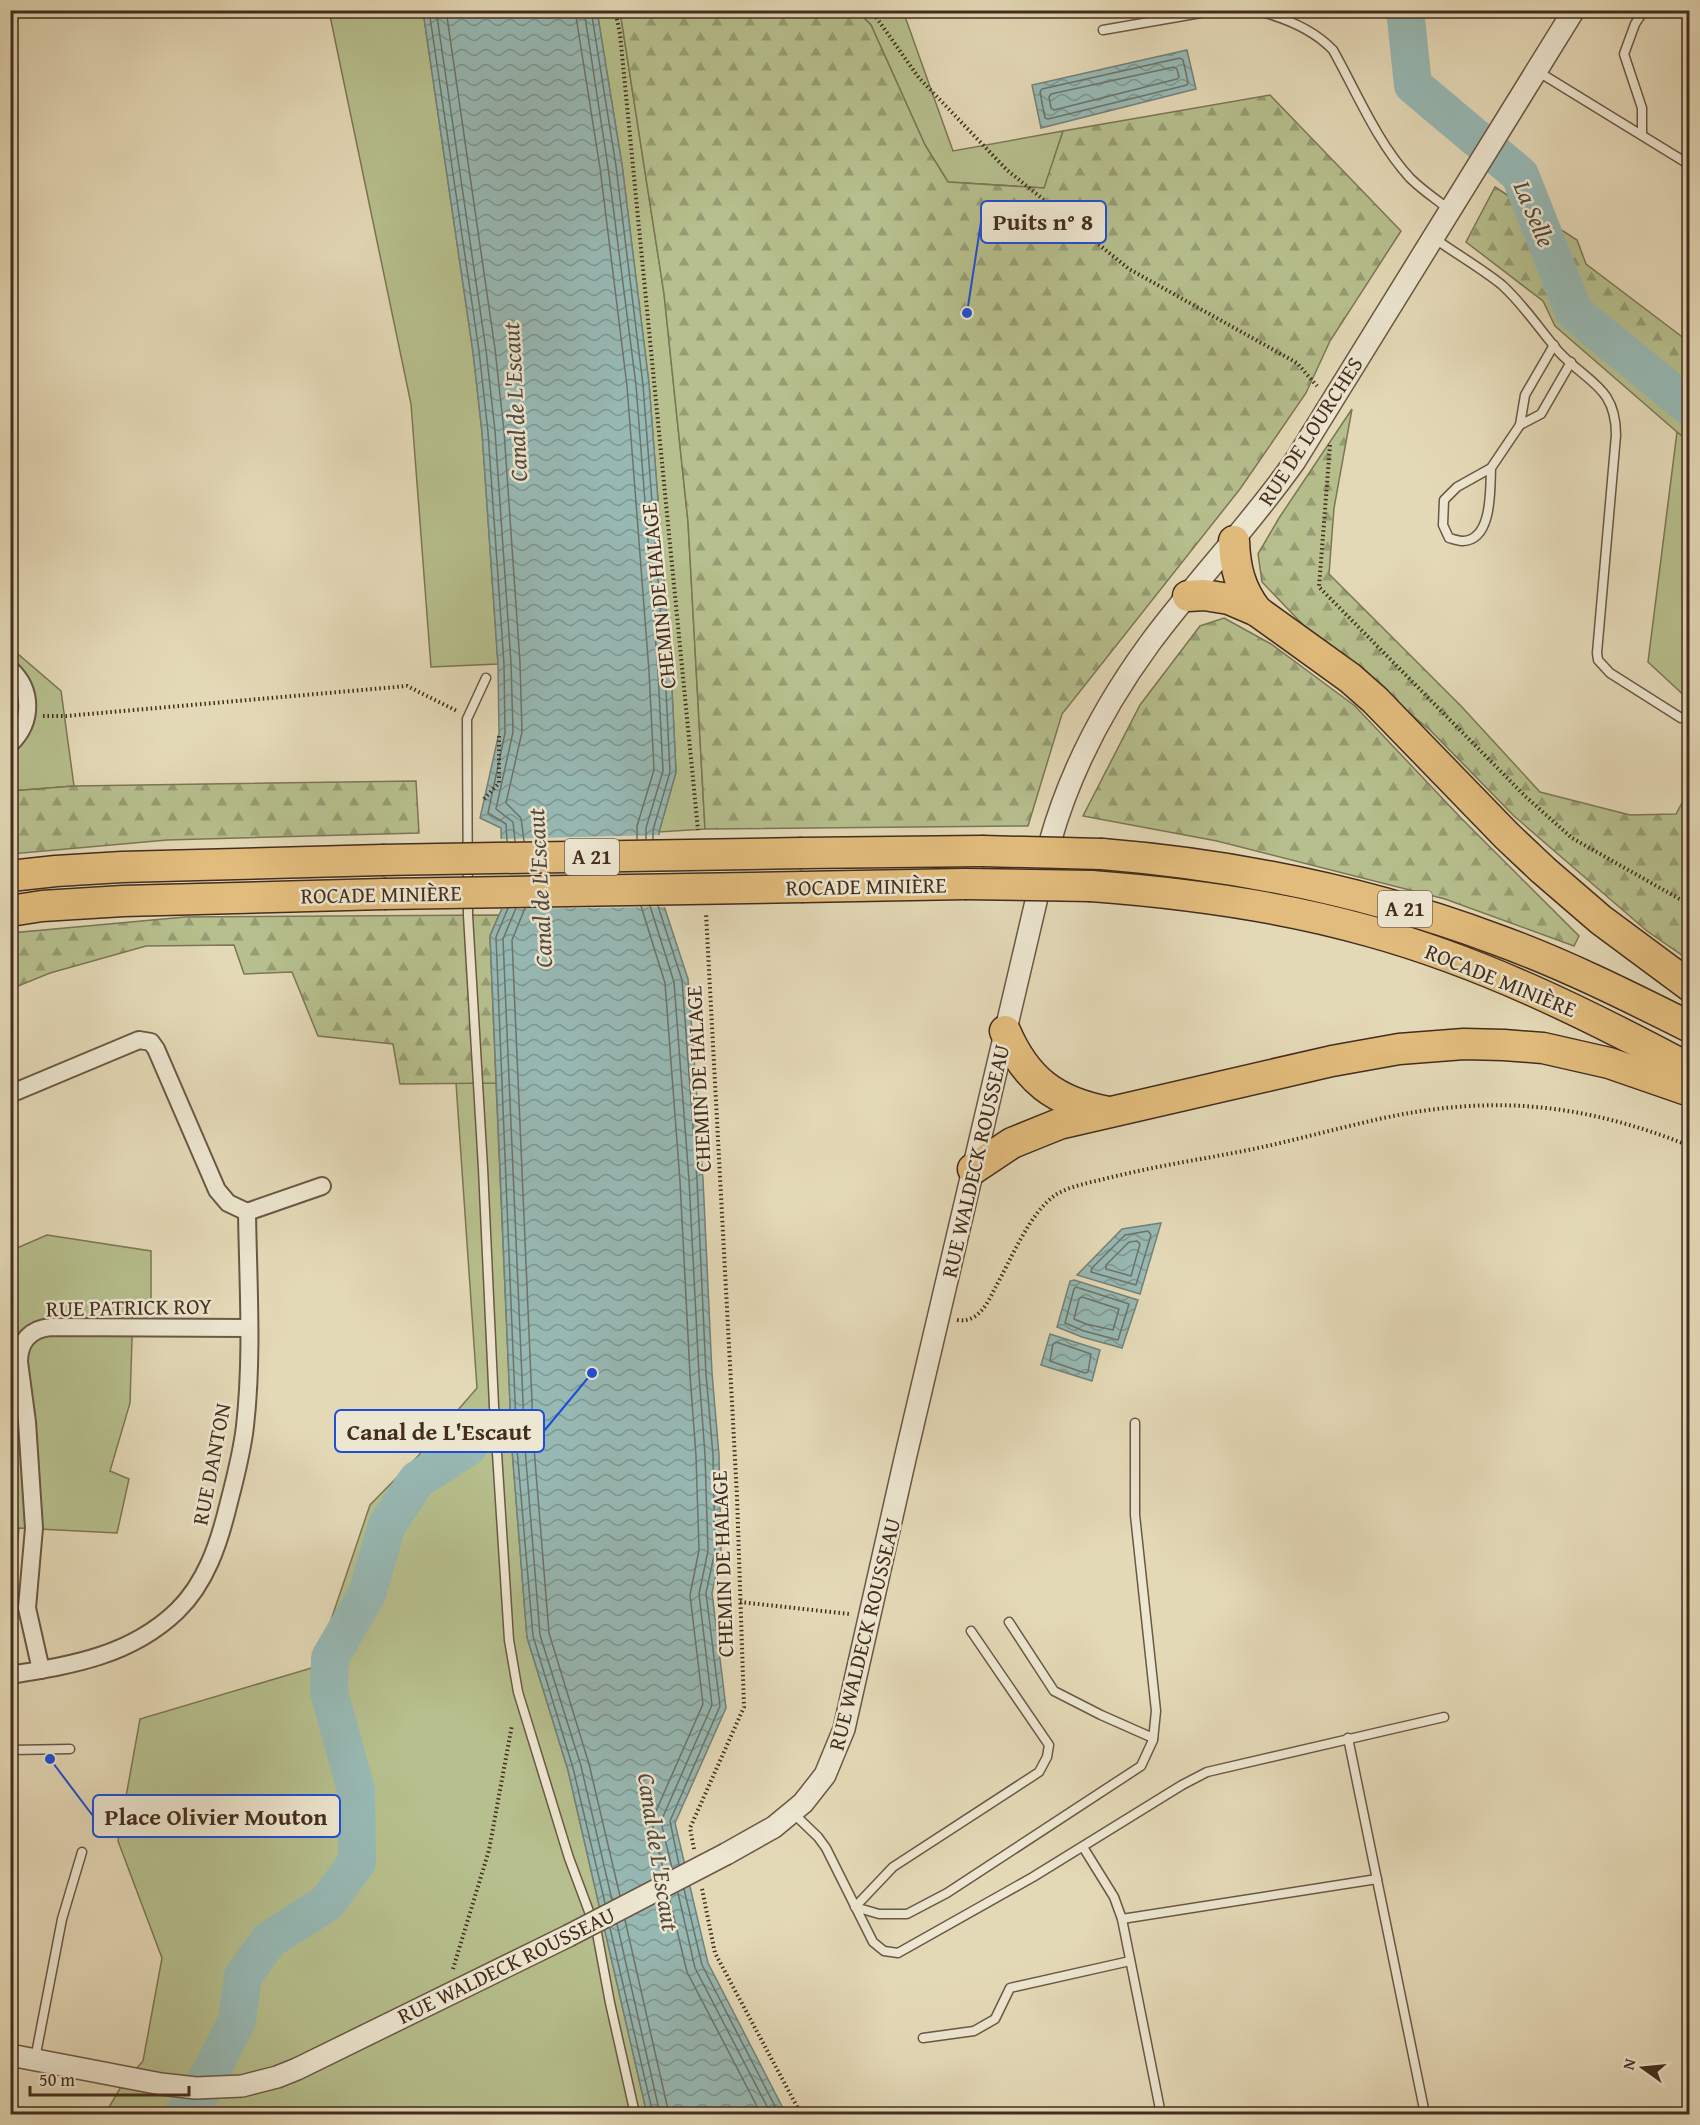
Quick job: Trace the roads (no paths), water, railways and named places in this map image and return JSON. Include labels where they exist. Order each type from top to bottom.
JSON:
[{"type":"highway","points":[[1234,541],[1238,576],[1248,600],[1257,611]]},
{"type":"highway","points":[[1188,596],[1229,599],[1257,611],[1334,665],[1362,688],[1498,828],[1551,878],[1689,986]]},
{"type":"highway","name":"ROCADE MINIÈRE","points":[[10,876],[122,867],[382,861],[982,850],[1102,854],[1186,862],[1279,878],[1431,916],[1553,962],[1689,1027]]},
{"type":"highway","name":"ROCADE MINIÈRE","points":[[10,911],[93,902],[803,886],[965,884],[1091,886],[1169,892],[1315,917],[1371,931],[1449,957],[1522,986],[1616,1029],[1689,1069]]},
{"type":"highway","points":[[1005,1031],[1020,1061],[1044,1088],[1080,1106],[1114,1113]]},
{"type":"highway","points":[[973,1169],[1012,1143],[1059,1124],[1357,1056],[1399,1049],[1464,1044],[1527,1046],[1564,1052],[1630,1070],[1689,1091]]},
{"type":"street","name":"RUE DE LOURCHES","points":[[1048,849],[1067,789],[1105,713],[1140,657],[1295,461],[1574,10]]},
{"type":"street","points":[[10,669],[25,689],[27,713],[22,729],[10,744]]},
{"type":"street","name":"RUE WALDECK ROUSSEAU","points":[[10,2055],[196,2088],[227,2088],[259,2082],[297,2069],[568,1935],[758,1838],[793,1813],[825,1775],[844,1729],[1048,849]]},
{"type":"street","points":[[10,1094],[139,1040],[151,1042],[156,1048],[217,1190],[228,1203],[247,1212],[322,1186]]},
{"type":"street","name":"RUE DANTON","points":[[10,1675],[95,1659],[121,1649],[166,1620],[177,1611],[196,1588],[219,1541],[239,1462],[247,1405],[247,1212]]},
{"type":"street","name":"RUE PATRICK ROY","points":[[41,1670],[27,1608],[34,1528],[27,1422],[19,1362],[21,1345],[33,1331],[51,1327],[248,1328]]},
{"type":"lane","points":[[1103,30],[1218,10]]},
{"type":"lane","points":[[1254,10],[1307,30],[1333,50],[1378,132],[1402,169],[1418,185],[1451,210]]},
{"type":"lane","points":[[1642,135],[1642,108],[1624,54],[1635,24],[1644,10]]},
{"type":"lane","points":[[1537,71],[1689,165]]},
{"type":"lane","points":[[1433,238],[1503,286],[1554,345],[1610,400],[1616,422],[1598,660],[1610,673],[1681,718]]},
{"type":"lane","points":[[1491,468],[1488,516],[1480,534],[1465,541],[1449,538],[1443,525],[1444,500],[1457,487],[1491,468],[1520,425],[1525,395],[1554,345]]},
{"type":"lane","points":[[1520,425],[1541,414],[1571,362]]},
{"type":"lane","points":[[486,678],[467,719],[468,915],[509,1640],[518,1692],[569,1858],[592,1918],[635,2115]]},
{"type":"lane","points":[[855,1907],[879,1914],[907,1914],[947,1893],[1141,1766],[1153,1738],[1156,1711],[1135,1515],[1135,1423]]},
{"type":"lane","points":[[1010,1622],[1054,1691],[1153,1738]]},
{"type":"lane","points":[[855,1907],[892,1867],[1039,1773],[1047,1757],[1048,1745],[971,1631]]},
{"type":"lane","points":[[793,1813],[826,1848],[873,1942],[884,1951],[898,1953],[915,1946],[1207,1772],[1444,1717]]},
{"type":"lane","points":[[1348,1738],[1425,2115]]},
{"type":"lane","points":[[10,1750],[70,1749]]},
{"type":"lane","points":[[1083,1847],[1114,1897],[1122,1919],[1161,2115]]},
{"type":"lane","points":[[35,2060],[62,1918],[82,1852]]},
{"type":"lane","points":[[1122,1919],[1377,1879]]},
{"type":"lane","points":[[923,2038],[974,2031],[995,2019],[1010,1988],[1130,1961]]},
{"type":"water","points":[[423,11],[597,11],[622,165],[649,384],[671,670],[676,772],[659,832],[664,906],[688,979],[703,1179],[712,1373],[719,1455],[721,1552],[712,1593],[726,1708],[675,1823],[708,1963],[786,2114],[647,2114],[568,1770],[527,1637],[512,1449],[490,936],[503,906],[501,828],[480,818],[499,733],[498,664],[482,432],[473,352]]},
{"type":"water","points":[[1187,50],[1196,89],[1041,128],[1032,85]]},
{"type":"water","points":[[1161,1223],[1140,1294],[1077,1275],[1122,1229]]},
{"type":"water","points":[[1074,1280],[1138,1300],[1122,1348],[1082,1337],[1057,1327],[1070,1281]]},
{"type":"water","points":[[1050,1334],[1100,1350],[1092,1381],[1041,1365]]},
{"type":"waterway","name":"La Selle","points":[[1405,10],[1413,85],[1520,175],[1574,312],[1690,407]]},
{"type":"waterway","points":[[183,2114],[193,2107],[237,2021],[243,1976],[269,1940],[327,1903],[357,1862],[356,1790],[329,1692],[330,1658],[367,1594],[387,1525],[417,1480],[468,1447]]},
{"type":"place","name":"Puits n° 8","points":[[967,313]]},
{"type":"place","name":"Canal de L'Escaut","points":[[592,1373]]},
{"type":"place","name":"Place Olivier Mouton","points":[[50,1759]]}]
